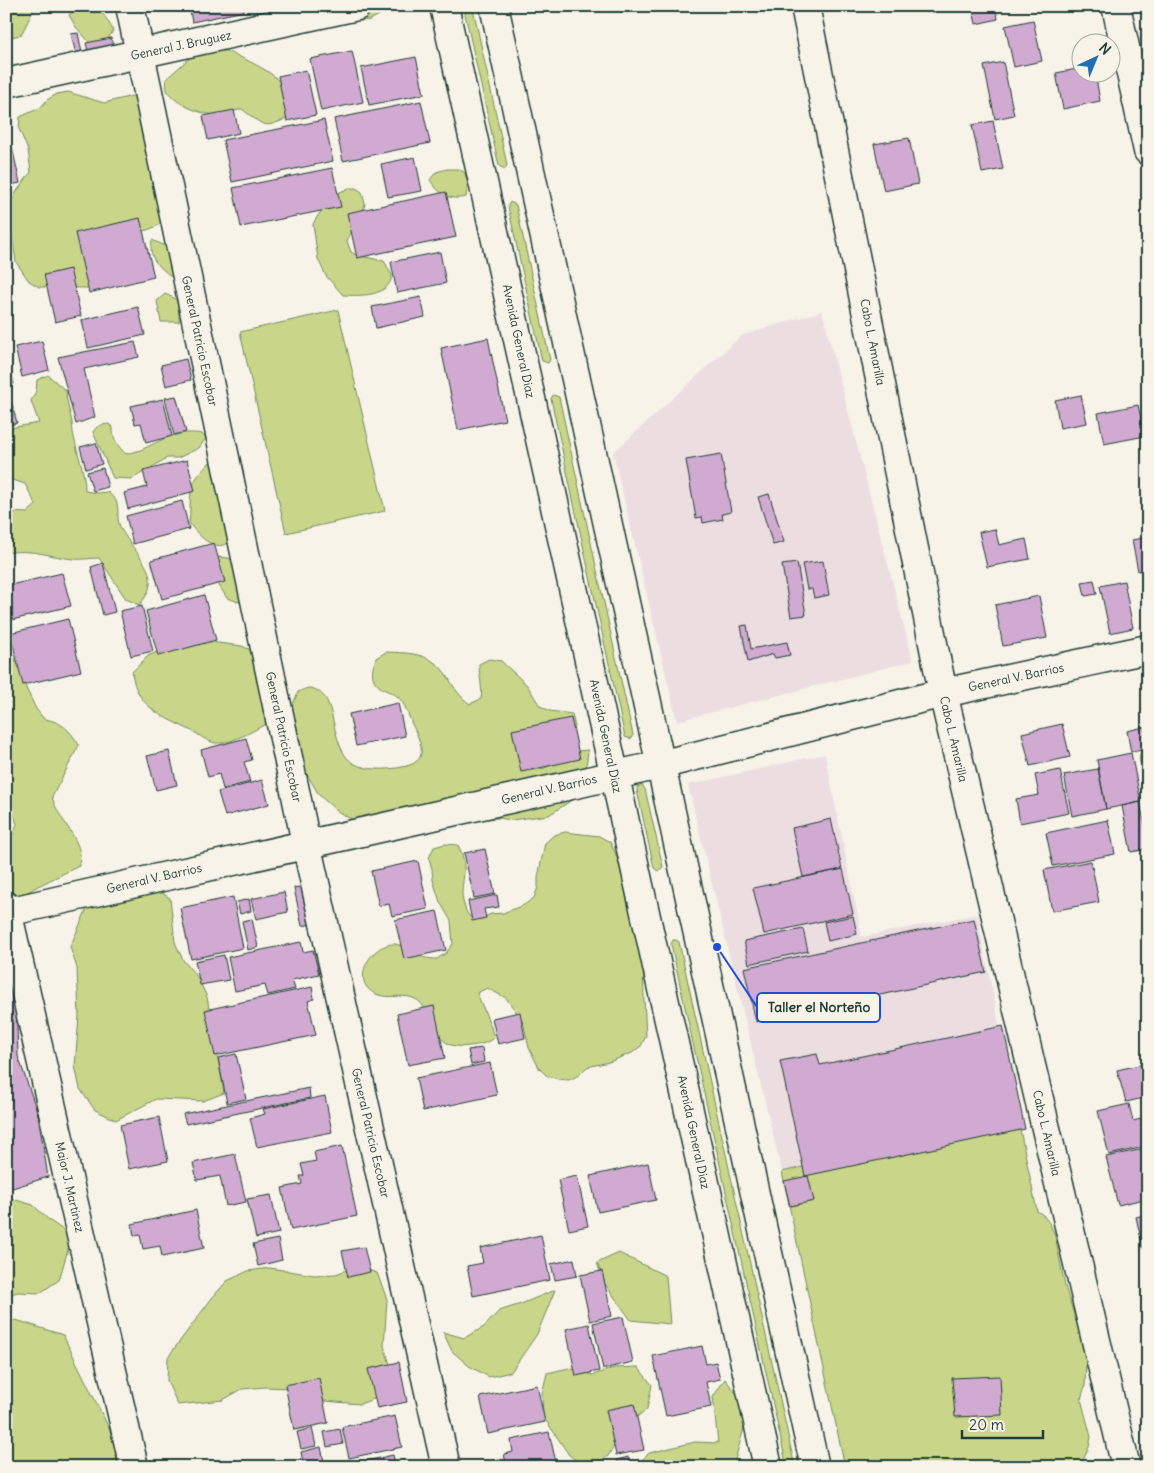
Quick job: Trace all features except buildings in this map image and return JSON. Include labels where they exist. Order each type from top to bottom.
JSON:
[{"type":"street","name":"General Patricio Escobar","points":[[130,6],[306,843],[446,1467]]},
{"type":"street","name":"General J. Bruguez","points":[[6,83],[357,6]]},
{"type":"street","name":"Avenida General Diaz","points":[[444,6],[768,1467]]},
{"type":"street","points":[[494,6],[815,1467]]},
{"type":"street","name":"Cabo L. Amarilla","points":[[805,6],[943,693],[1129,1465]]},
{"type":"street","points":[[1116,6],[1148,151]]},
{"type":"street","name":"General V. Barrios","points":[[7,909],[615,775],[943,693],[1148,649]]},
{"type":"street","name":"Major J. Martinez","points":[[7,909],[134,1467]]},
{"type":"shaded area","points":[[822,311],[913,661],[677,721],[613,453],[741,336]]},
{"type":"shaded area","points":[[825,754],[862,937],[977,914],[1017,1115],[782,1172],[688,785]]},
{"type":"green space","points":[[6,6],[33,6],[33,11],[21,35],[6,36]]},
{"type":"green space","points":[[85,6],[99,10],[113,31],[99,53],[76,27],[69,15],[77,8]]},
{"type":"green space","points":[[353,6],[403,6],[393,13],[381,14],[370,20],[360,21]]},
{"type":"green space","points":[[470,9],[474,13],[507,165],[505,169],[499,166],[465,14]]},
{"type":"green space","points":[[216,48],[248,61],[273,75],[286,93],[292,116],[266,125],[242,109],[213,115],[190,108],[176,100],[167,90],[166,79],[192,56]]},
{"type":"green space","points":[[68,92],[104,103],[140,94],[164,220],[150,229],[121,234],[96,281],[87,288],[39,287],[29,281],[16,262],[9,215],[11,203],[17,191],[31,172],[28,150],[19,129],[20,117],[40,108],[47,100],[57,94]]},
{"type":"green space","points":[[447,169],[459,169],[465,173],[468,185],[466,197],[454,198],[445,195],[430,180],[436,172]]},
{"type":"green space","points":[[349,188],[356,188],[362,192],[365,204],[360,221],[352,230],[347,241],[351,252],[356,255],[384,261],[392,275],[386,288],[373,294],[343,295],[326,276],[318,259],[313,224],[319,214],[338,193]]},
{"type":"green space","points":[[510,202],[516,205],[550,360],[548,363],[542,361],[508,206]]},
{"type":"green space","points":[[152,240],[172,249],[182,257],[171,277],[155,261],[151,252]]},
{"type":"green space","points":[[165,294],[176,299],[179,310],[179,322],[161,322],[157,301]]},
{"type":"green space","points":[[338,310],[385,511],[286,533],[240,332]]},
{"type":"green space","points":[[48,375],[66,391],[73,435],[84,477],[85,491],[108,492],[115,499],[119,524],[149,573],[150,583],[147,594],[139,605],[126,599],[99,558],[77,559],[32,552],[6,553],[6,512],[27,513],[36,505],[25,484],[6,478],[6,462],[11,459],[9,449],[6,448],[6,430],[39,423],[31,401],[36,391],[37,380]]},
{"type":"green space","points":[[553,395],[559,397],[633,735],[631,739],[625,737],[551,399]]},
{"type":"green space","points":[[109,424],[113,428],[116,442],[126,454],[180,434],[202,434],[206,438],[199,448],[178,458],[167,458],[132,479],[113,478],[93,432],[100,426]]},
{"type":"green space","points":[[211,461],[222,463],[236,534],[229,542],[222,545],[211,544],[196,532],[189,523],[193,483]]},
{"type":"green space","points":[[217,557],[229,558],[239,566],[248,605],[227,598],[214,578]]},
{"type":"green space","points":[[194,640],[242,646],[253,651],[277,718],[239,738],[216,743],[162,716],[145,703],[139,694],[132,672],[148,656],[181,641]]},
{"type":"green space","points":[[6,645],[24,674],[26,688],[36,709],[44,719],[64,727],[79,745],[52,797],[58,812],[75,839],[80,854],[79,866],[38,886],[6,905],[6,838],[13,835],[17,824],[6,795]]},
{"type":"green space","points":[[386,652],[413,654],[435,663],[470,704],[481,699],[482,690],[479,664],[489,659],[501,661],[527,685],[540,706],[550,711],[572,714],[575,727],[562,728],[519,740],[519,762],[527,770],[539,769],[553,764],[566,752],[588,750],[584,786],[569,802],[549,815],[511,820],[498,818],[450,822],[358,823],[337,811],[319,795],[294,752],[289,714],[298,692],[312,688],[322,694],[327,701],[342,751],[353,763],[371,769],[384,769],[402,767],[417,761],[421,751],[420,745],[405,707],[396,695],[378,686],[373,677],[376,658]]},
{"type":"green space","points":[[1148,745],[1148,769],[1141,764],[1139,757],[1142,750]]},
{"type":"green space","points":[[642,785],[645,789],[663,867],[658,871],[654,868],[637,790],[637,787]]},
{"type":"green space","points":[[565,832],[599,836],[610,842],[615,852],[643,960],[646,1036],[641,1046],[632,1053],[609,1062],[587,1067],[579,1075],[569,1080],[558,1079],[547,1076],[539,1068],[529,1048],[524,1026],[506,998],[487,988],[477,993],[494,1038],[479,1045],[460,1047],[452,1045],[441,1038],[418,1001],[407,997],[381,996],[368,989],[364,981],[366,964],[371,956],[386,945],[395,944],[415,954],[437,959],[446,953],[453,944],[451,921],[440,902],[433,880],[429,858],[434,847],[445,844],[458,845],[464,863],[462,897],[464,906],[469,916],[480,919],[524,905],[534,898],[538,887],[538,877],[545,843],[554,835]]},
{"type":"green space","points":[[152,887],[170,898],[175,942],[183,960],[198,978],[207,997],[224,1093],[203,1101],[156,1099],[116,1120],[95,1110],[80,1089],[75,1066],[79,1016],[77,968],[70,947],[89,904]]},
{"type":"green space","points":[[673,940],[679,942],[795,1467],[787,1467],[671,944]]},
{"type":"green space","points":[[1017,1115],[1037,1211],[1050,1224],[1055,1236],[1065,1286],[1084,1346],[1086,1358],[1085,1386],[1081,1399],[1091,1437],[1084,1458],[1076,1467],[845,1467],[782,1172]]},
{"type":"green space","points":[[6,1197],[33,1205],[50,1221],[72,1236],[59,1280],[40,1293],[18,1292],[6,1295]]},
{"type":"green space","points":[[619,1253],[666,1276],[670,1324],[631,1320],[605,1284],[597,1263]]},
{"type":"green space","points":[[357,1266],[377,1273],[387,1299],[384,1346],[391,1367],[392,1392],[360,1404],[312,1400],[289,1388],[265,1387],[242,1389],[223,1400],[178,1405],[167,1381],[168,1357],[227,1281],[248,1271],[270,1268],[314,1275],[336,1274]]},
{"type":"green space","points":[[555,1290],[537,1334],[511,1372],[489,1377],[469,1366],[452,1351],[443,1332],[464,1338],[484,1327],[499,1311]]},
{"type":"green space","points":[[16,1320],[63,1335],[128,1467],[6,1467],[6,1323]]},
{"type":"green space","points":[[638,1367],[652,1385],[647,1409],[628,1424],[608,1456],[589,1467],[585,1467],[569,1455],[543,1416],[542,1394],[547,1373],[569,1368],[593,1375],[614,1368]]},
{"type":"green space","points":[[725,1379],[740,1398],[746,1421],[733,1467],[635,1467],[649,1453],[695,1442],[718,1443],[713,1397]]},
{"type":"place","name":"Taller el Norteño","points":[[717,947]]}]
